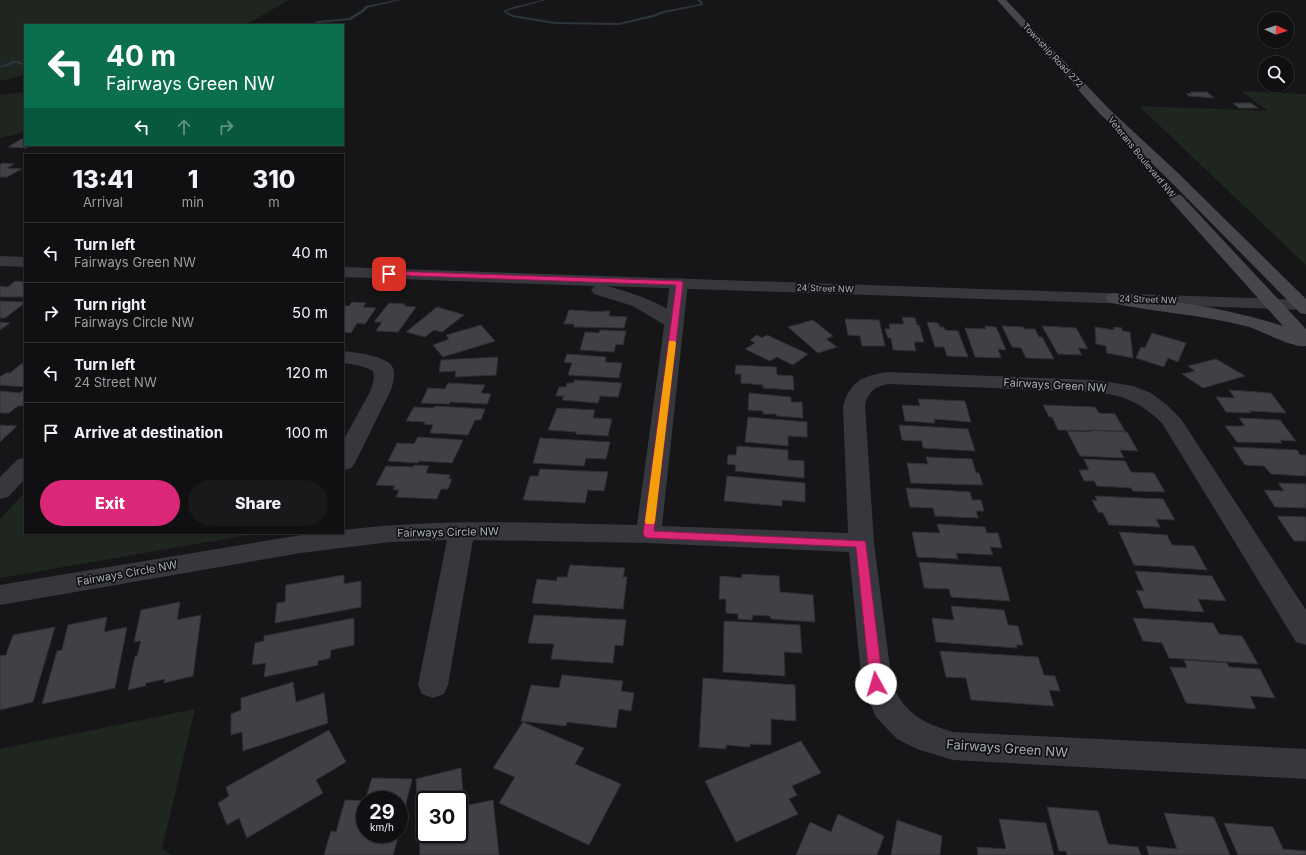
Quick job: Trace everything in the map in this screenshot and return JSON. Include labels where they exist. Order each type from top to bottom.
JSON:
[{"type":"main road","name":"Township Road 272","points":[[1001,0],[1104,111]]},
{"type":"main road","name":"Veterans Boulevard NW","points":[[1104,111],[1149,168],[1306,340]]},
{"type":"main road","name":"Veterans Boulevard NW","points":[[1104,111],[1172,175],[1305,306]]},
{"type":"main road","points":[[1114,298],[1221,314],[1258,323],[1281,331],[1306,344]]},
{"type":"street","points":[[0,261],[24,262]]},
{"type":"street","name":"24 Street NW","points":[[344,272],[1271,303],[1305,306]]},
{"type":"street","points":[[556,279],[632,298],[654,308],[675,323]]},
{"type":"street","points":[[679,283],[648,534],[861,544]]},
{"type":"street","points":[[344,357],[361,358],[373,362],[383,368],[384,378],[381,390],[344,461]]},
{"type":"street","name":"Fairways Green NW","points":[[1306,634],[1170,419],[1155,404],[1137,394],[1113,388],[888,378],[873,380],[862,387],[856,395],[854,406],[861,544],[876,684],[887,708],[908,729],[928,739],[953,746],[1306,764]]},
{"type":"street","points":[[0,491],[24,465]]},
{"type":"street","points":[[433,685],[462,531]]},
{"type":"street","name":"Fairways Circle NW","points":[[0,595],[304,539],[390,533],[462,531],[648,534]]},
{"type":"shaded area","points":[[0,0],[289,0],[247,24],[24,24],[24,75],[0,81]]},
{"type":"shaded area","points":[[1241,91],[1306,94],[1306,265],[1139,106],[1268,111]]},
{"type":"shaded area","points":[[24,92],[24,132],[0,138],[0,95]]},
{"type":"shaded area","points":[[24,493],[24,534],[255,534],[0,578],[0,519]]},
{"type":"shaded area","points":[[195,709],[162,849],[172,855],[0,855],[0,749]]},
{"type":"building","points":[[1190,92],[1207,92],[1214,98],[1189,96],[1186,93],[1192,94]]},
{"type":"building","points":[[1233,103],[1251,103],[1258,108],[1239,108]]},
{"type":"building","points":[[24,138],[24,146],[29,146],[26,148],[8,147]]},
{"type":"building","points":[[2,163],[14,164],[7,168],[22,169],[7,177],[0,177],[0,165]]},
{"type":"building","points":[[15,281],[24,282],[24,297],[0,297],[0,286],[8,287]]},
{"type":"building","points":[[0,301],[24,302],[24,305],[5,318],[0,318]]},
{"type":"building","points":[[352,302],[366,303],[363,307],[376,308],[365,324],[357,323],[351,333],[344,332],[344,307],[349,306]]},
{"type":"building","points":[[389,303],[405,304],[404,306],[416,307],[398,332],[376,331],[382,322],[374,322]]},
{"type":"building","points":[[437,307],[464,315],[442,332],[434,330],[425,337],[406,332]]},
{"type":"building","points":[[569,310],[610,311],[609,316],[627,317],[624,328],[574,327],[574,324],[564,324]]},
{"type":"building","points":[[902,317],[915,318],[917,325],[919,325],[924,342],[914,342],[916,351],[893,350],[891,338],[888,338],[885,329],[890,329],[889,324],[904,324]]},
{"type":"building","points":[[845,319],[879,320],[885,346],[862,346],[860,336],[848,335]]},
{"type":"building","points":[[813,320],[833,336],[826,339],[837,347],[818,353],[788,327]]},
{"type":"building","points":[[0,322],[10,323],[0,330]]},
{"type":"building","points":[[927,322],[938,323],[940,327],[944,327],[945,330],[958,331],[968,357],[947,356],[944,347],[935,347]]},
{"type":"building","points":[[481,325],[495,341],[443,357],[433,345],[449,339],[446,335]]},
{"type":"building","points":[[985,326],[996,327],[1006,350],[998,349],[1001,358],[975,357],[965,328],[986,329]]},
{"type":"building","points":[[1002,326],[1035,329],[1039,337],[1042,337],[1054,359],[1026,358],[1021,348],[1012,347]]},
{"type":"building","points":[[1042,326],[1076,328],[1088,349],[1078,348],[1082,355],[1058,354]]},
{"type":"building","points":[[1095,327],[1114,330],[1114,327],[1122,328],[1122,331],[1130,332],[1133,358],[1107,353],[1106,346],[1096,344]]},
{"type":"building","points":[[600,330],[626,331],[623,345],[616,344],[614,352],[580,350],[585,332],[599,333]]},
{"type":"building","points":[[1152,333],[1186,343],[1178,362],[1168,358],[1164,367],[1136,358],[1141,347],[1145,348]]},
{"type":"building","points":[[757,335],[762,338],[767,335],[808,354],[793,365],[777,357],[770,361],[745,349],[755,343],[750,340]]},
{"type":"building","points":[[567,354],[606,357],[605,362],[622,363],[619,378],[568,375],[572,363],[564,362]]},
{"type":"building","points":[[498,357],[496,375],[455,377],[456,371],[439,372],[441,360]]},
{"type":"building","points":[[1216,359],[1245,376],[1203,388],[1182,374],[1195,371],[1188,366]]},
{"type":"building","points":[[21,364],[24,364],[24,387],[0,385],[0,377],[6,373],[10,373]]},
{"type":"building","points":[[736,365],[776,367],[777,375],[793,376],[794,390],[763,388],[763,385],[741,383],[741,374],[735,374]]},
{"type":"building","points":[[574,380],[622,383],[618,397],[600,396],[598,403],[562,400],[564,396],[556,396],[559,387],[566,387],[567,383],[574,383]]},
{"type":"building","points":[[448,383],[485,385],[481,393],[491,394],[487,404],[450,402],[449,404],[421,403],[428,388],[445,389]]},
{"type":"building","points":[[24,389],[24,406],[18,406],[9,413],[0,413],[0,391],[20,393]]},
{"type":"building","points":[[1229,390],[1271,393],[1286,413],[1250,411],[1251,413],[1226,412],[1216,397],[1235,398]]},
{"type":"building","points":[[749,393],[791,397],[791,402],[802,402],[803,418],[777,416],[776,414],[763,414],[763,411],[748,410]]},
{"type":"building","points":[[918,399],[965,401],[971,422],[934,419],[935,423],[905,421],[902,405],[920,406]]},
{"type":"building","points":[[1043,405],[1095,407],[1099,413],[1115,414],[1125,431],[1058,430],[1052,417],[1049,417]]},
{"type":"building","points":[[435,406],[485,409],[481,420],[475,420],[468,435],[430,433],[433,425],[424,424],[425,422],[406,421],[414,407],[434,408]]},
{"type":"building","points":[[557,408],[595,410],[593,418],[612,419],[608,436],[548,430]]},
{"type":"building","points":[[748,417],[807,422],[807,437],[788,436],[788,446],[745,442]]},
{"type":"building","points":[[1239,418],[1280,420],[1296,441],[1280,440],[1282,443],[1237,442],[1225,426],[1245,426]]},
{"type":"building","points":[[0,425],[17,426],[0,442]]},
{"type":"building","points":[[899,425],[968,429],[975,451],[923,448],[922,441],[902,440]]},
{"type":"building","points":[[1089,430],[1127,432],[1138,451],[1120,450],[1124,458],[1080,456],[1067,431],[1091,432]]},
{"type":"building","points":[[418,437],[463,440],[452,463],[388,461],[397,443],[414,444]]},
{"type":"building","points":[[540,438],[610,442],[606,459],[586,458],[584,466],[533,463]]},
{"type":"building","points":[[737,446],[788,450],[788,460],[804,461],[804,478],[735,471],[736,465],[727,464],[728,455],[736,455]]},
{"type":"building","points":[[1233,447],[1297,450],[1300,455],[1306,455],[1306,476],[1271,474],[1264,466],[1245,465]]},
{"type":"building","points":[[926,457],[972,459],[976,473],[979,473],[983,485],[911,483],[907,463],[928,464]]},
{"type":"building","points":[[1084,459],[1125,461],[1131,472],[1154,473],[1165,492],[1133,491],[1131,488],[1097,486],[1094,481],[1084,481],[1079,470],[1089,470]]},
{"type":"building","points":[[414,465],[429,466],[426,473],[450,475],[449,479],[452,479],[448,489],[441,489],[437,499],[396,497],[399,490],[393,490],[395,486],[376,485],[386,466],[413,467]]},
{"type":"building","points":[[540,469],[608,472],[604,491],[588,490],[585,503],[523,500],[530,476],[538,476]]},
{"type":"building","points":[[727,476],[805,483],[805,502],[782,500],[782,506],[724,501]]},
{"type":"building","points":[[1278,483],[1306,484],[1306,508],[1275,507],[1264,490],[1284,491]]},
{"type":"building","points":[[906,488],[970,492],[972,500],[981,500],[984,511],[976,511],[978,518],[935,516],[933,508],[910,507]]},
{"type":"building","points":[[1095,496],[1163,499],[1175,520],[1156,519],[1160,527],[1109,525],[1103,513],[1098,512],[1092,500],[1097,501]]},
{"type":"building","points":[[1277,516],[1306,517],[1306,541],[1294,541]]},
{"type":"building","points":[[937,524],[985,527],[987,533],[998,533],[1002,548],[990,547],[993,555],[956,553],[958,559],[917,557],[912,532],[940,533]]},
{"type":"building","points":[[1119,532],[1167,535],[1172,545],[1194,546],[1207,570],[1134,565]]},
{"type":"building","points":[[919,562],[1001,567],[1010,601],[951,597],[949,589],[924,588]]},
{"type":"building","points":[[570,565],[625,568],[623,577],[627,577],[623,609],[532,603],[537,579],[557,581],[557,577],[567,577]]},
{"type":"building","points":[[1135,571],[1212,576],[1226,601],[1198,599],[1204,612],[1144,608],[1136,590],[1144,591]]},
{"type":"building","points":[[742,574],[779,576],[780,592],[813,595],[815,622],[771,619],[770,616],[753,615],[752,620],[738,619],[738,614],[726,613],[726,599],[719,599],[720,576],[742,578]]},
{"type":"building","points":[[344,575],[344,584],[361,581],[361,607],[275,623],[277,603],[285,602],[286,585]]},
{"type":"building","points":[[180,602],[177,620],[201,615],[193,676],[164,683],[165,679],[146,683],[145,686],[128,690],[135,656],[137,656],[141,641],[134,642],[141,610]]},
{"type":"building","points":[[951,606],[1004,610],[1008,625],[1018,626],[1023,645],[1016,645],[1017,648],[936,642],[932,618],[954,620]]},
{"type":"building","points":[[534,615],[626,620],[623,646],[615,645],[613,663],[551,659],[554,644],[528,643]]},
{"type":"building","points":[[107,617],[104,632],[127,627],[115,688],[42,704],[57,651],[62,650],[68,625]]},
{"type":"building","points":[[354,618],[354,645],[331,650],[330,658],[318,661],[318,665],[264,677],[266,663],[252,665],[255,643],[264,641],[264,636]]},
{"type":"building","points":[[1133,618],[1213,623],[1219,634],[1242,636],[1258,664],[1169,658],[1162,643],[1143,641]]},
{"type":"building","points":[[724,621],[800,625],[802,653],[784,652],[785,676],[723,672]]},
{"type":"building","points":[[55,627],[33,702],[0,710],[0,656],[6,655],[13,635]]},
{"type":"building","points":[[940,651],[1038,657],[1044,675],[1055,676],[1060,691],[1049,690],[1054,706],[971,700],[966,678],[946,677]]},
{"type":"building","points":[[1184,660],[1227,663],[1229,667],[1260,669],[1275,698],[1250,696],[1256,709],[1186,703],[1170,667],[1187,668]]},
{"type":"building","points":[[562,675],[623,681],[621,691],[634,693],[631,711],[619,709],[616,728],[567,722],[566,726],[521,721],[531,685],[559,688]]},
{"type":"building","points":[[703,678],[795,685],[796,721],[771,719],[771,745],[750,744],[750,747],[726,745],[726,749],[699,747]]},
{"type":"building","points":[[293,682],[296,702],[324,693],[328,723],[243,751],[242,732],[231,735],[231,714],[241,710],[241,698]]},
{"type":"building","points":[[523,722],[584,748],[575,764],[621,784],[589,845],[499,803],[515,777],[493,768]]},
{"type":"building","points":[[329,730],[346,762],[316,780],[323,793],[247,838],[239,818],[227,825],[218,803],[229,796],[226,787]]},
{"type":"building","points":[[801,741],[821,773],[792,786],[797,795],[789,799],[798,814],[736,842],[705,781]]},
{"type":"building","points":[[461,768],[463,791],[417,791],[416,779]]},
{"type":"building","points":[[372,778],[412,779],[408,795],[408,791],[368,791]]},
{"type":"building","points":[[345,800],[356,801],[356,843],[396,843],[393,855],[324,855],[331,831],[336,832]]},
{"type":"building","points":[[493,800],[499,855],[420,855],[419,843],[468,843],[468,805]]},
{"type":"building","points":[[1047,807],[1098,811],[1108,844],[1138,847],[1141,855],[1067,855],[1066,851],[1059,851]]},
{"type":"building","points":[[1164,813],[1214,817],[1230,855],[1149,855],[1146,846],[1177,849]]},
{"type":"building","points":[[838,814],[884,836],[877,855],[796,855],[810,822],[831,832]]},
{"type":"building","points":[[999,819],[1046,823],[1054,855],[978,855],[977,847],[1006,849]]},
{"type":"building","points":[[897,820],[942,836],[940,855],[891,855]]},
{"type":"building","points":[[1224,823],[1273,827],[1283,849],[1306,851],[1306,855],[1238,855]]},
{"type":"waterway","points":[[314,24],[317,22],[350,19],[366,7],[400,0]]},
{"type":"waterway","points":[[545,0],[504,11],[512,16],[555,23],[619,24],[653,16],[663,12],[702,5],[702,3],[698,0]]},
{"type":"waterway","points":[[0,67],[16,62],[24,64]]},
{"type":"slow traffic","points":[[650,521],[672,343]]},
{"type":"route","points":[[389,274],[679,283],[648,534],[861,544],[876,684]]}]
